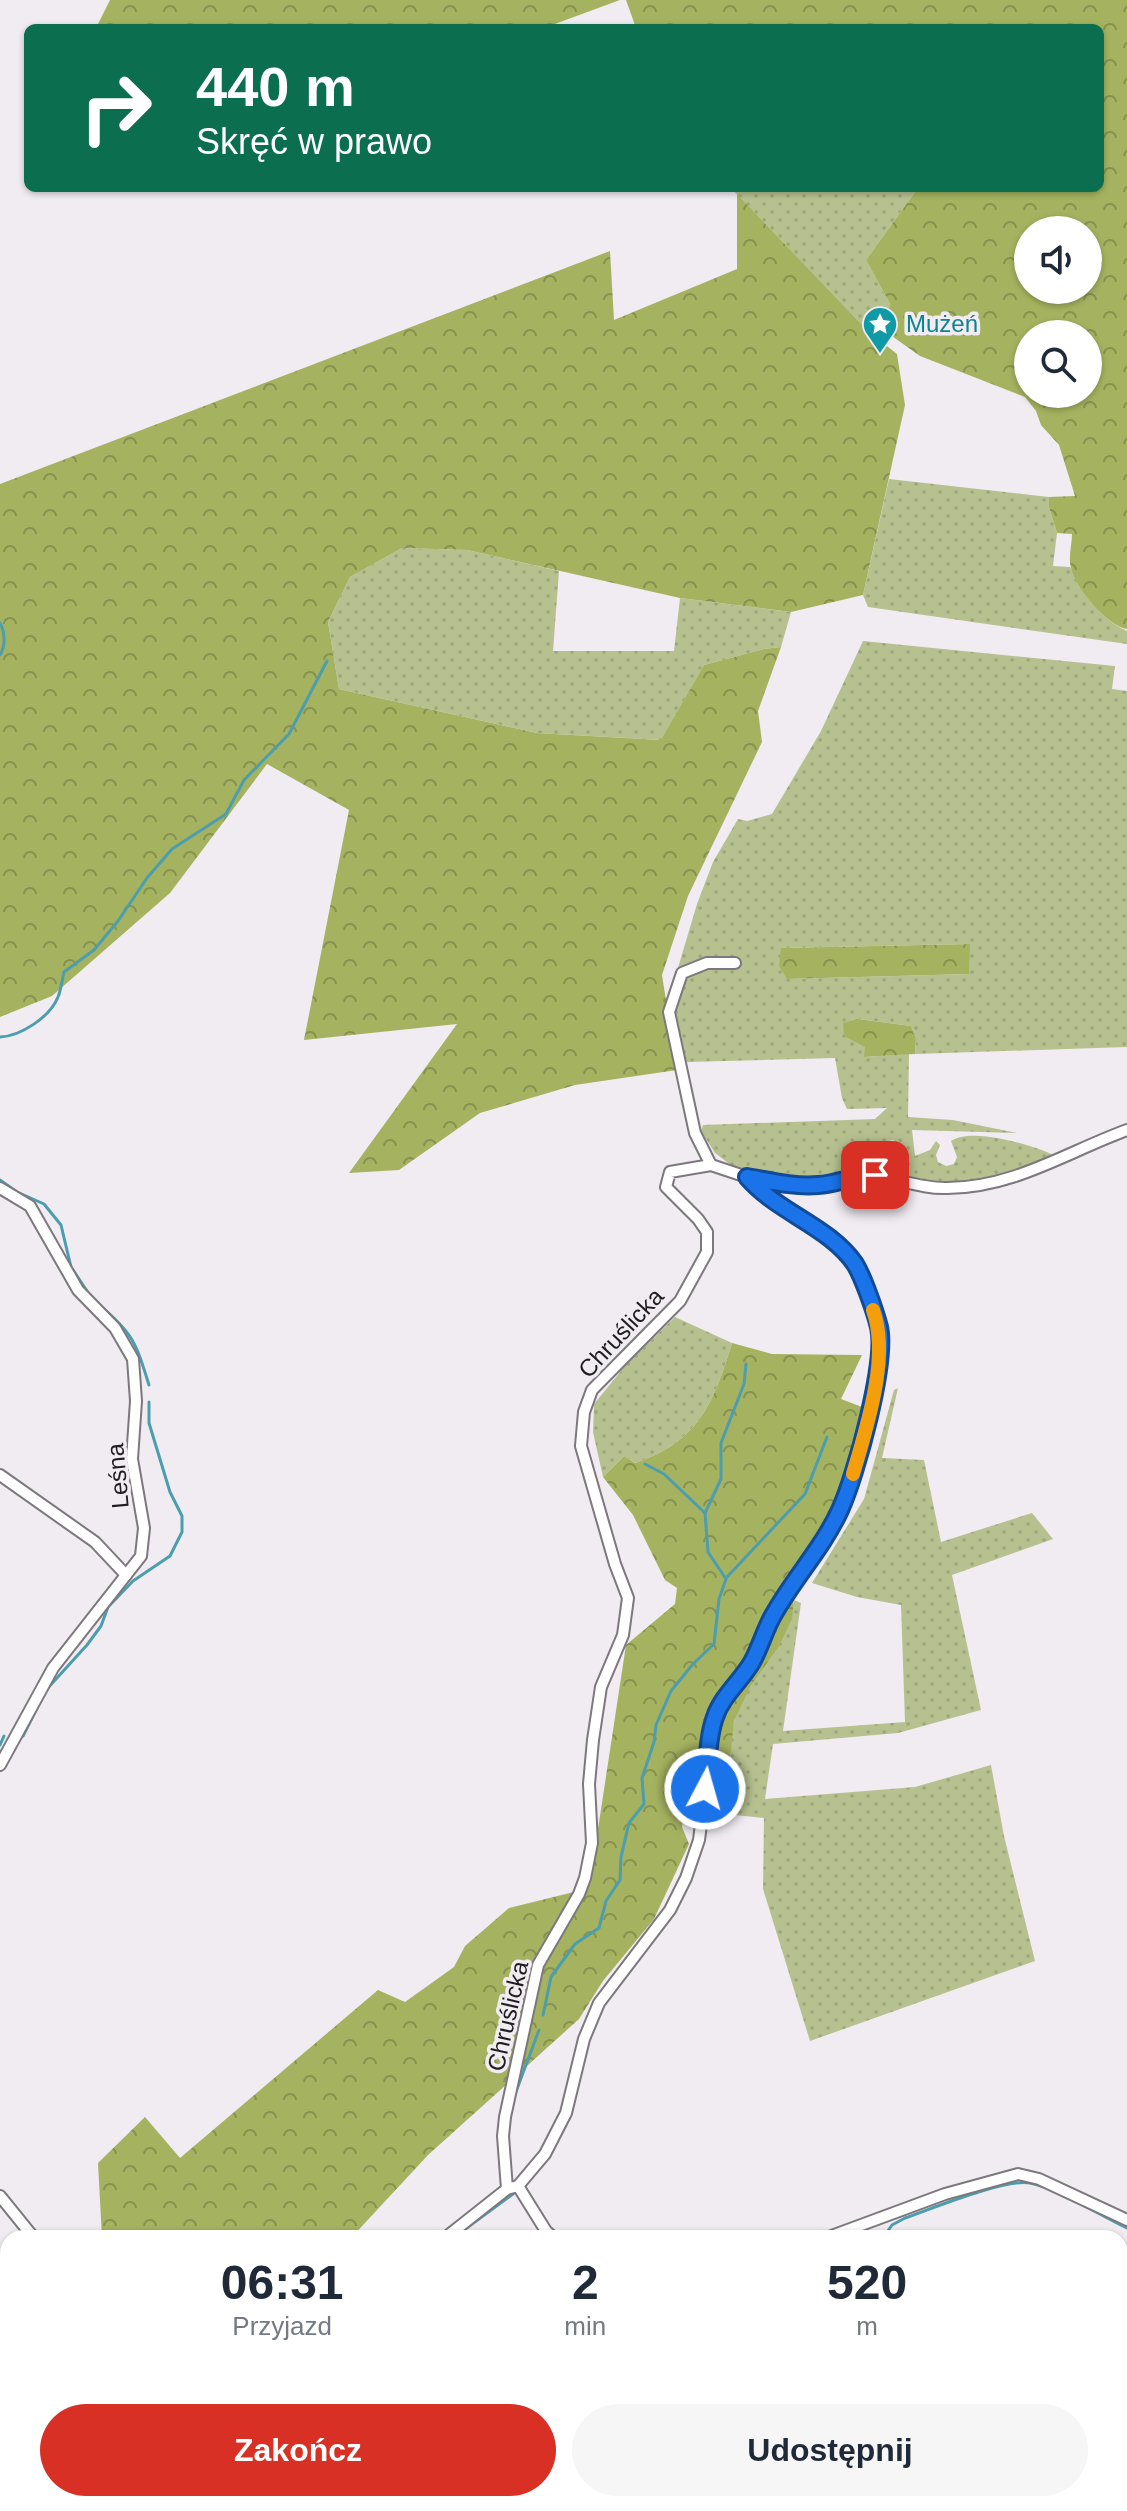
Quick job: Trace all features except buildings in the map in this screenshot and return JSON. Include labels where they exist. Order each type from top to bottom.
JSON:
[{"type":"street","points":[[711,1165],[695,1133],[669,1012],[682,973],[707,963],[735,963]]},
{"type":"street","points":[[747,1177],[819,1185],[857,1175],[875,1175],[945,1189],[977,1186],[1048,1166],[1127,1130]]},
{"type":"street","name":"Chruślicka","points":[[456,2230],[512,2188],[545,2154],[566,2113],[584,2039],[599,2003],[670,1910],[686,1878],[699,1840],[715,1717],[727,1694],[760,1649],[772,1617],[826,1537],[841,1509],[862,1444],[879,1361],[880,1329],[856,1266],[835,1242],[762,1195],[747,1177],[711,1165],[670,1172],[666,1187],[707,1232],[707,1252],[680,1301],[592,1390],[584,1412],[581,1446],[628,1598],[623,1635],[601,1687],[589,1784],[592,1843],[585,1878],[538,1965],[505,2117],[503,2136],[512,2188]]},
{"type":"street","name":"Leśna","points":[[0,1188],[30,1206],[78,1290],[115,1328],[133,1359],[136,1401],[132,1459],[144,1528],[141,1556],[53,1668],[0,1765]]},
{"type":"street","points":[[0,1475],[95,1542],[126,1575]]},
{"type":"street","points":[[848,2230],[945,2194],[1018,2174],[1039,2179],[1127,2220]]},
{"type":"street","points":[[512,2188],[545,2230]]},
{"type":"street","points":[[0,2196],[28,2230]]},
{"type":"green space","points":[[110,0],[620,0],[555,24],[98,24]]},
{"type":"green space","points":[[626,0],[1127,0],[1127,629],[1119,627],[1102,614],[1085,595],[1074,576],[1070,560],[1072,534],[1057,533],[1049,497],[1075,496],[1059,445],[1041,425],[1034,408],[1102,408],[1102,320],[1014,320],[1014,393],[920,356],[882,329],[890,304],[866,260],[915,192],[1104,192],[1104,24],[635,24]]},
{"type":"green space","points":[[735,192],[915,192],[866,260],[890,304],[882,329],[869,332]]},
{"type":"green space","points":[[737,194],[869,332],[897,354],[905,405],[863,595],[791,612],[680,598],[467,550],[402,548],[350,577],[328,622],[339,689],[537,733],[661,740],[704,665],[781,647],[758,711],[762,742],[688,896],[662,975],[677,1070],[575,1085],[480,1113],[399,1170],[349,1173],[457,1024],[304,1040],[349,810],[267,764],[170,893],[52,996],[0,1017],[0,484],[610,251],[614,320],[737,269]]},
{"type":"green space","points":[[889,479],[1049,497],[1057,533],[1053,566],[1070,567],[1101,613],[1127,631],[1127,644],[868,607],[863,595]]},
{"type":"green space","points":[[402,548],[467,550],[559,571],[553,651],[674,651],[680,598],[791,612],[781,647],[704,665],[662,740],[537,733],[339,689],[328,622],[350,577]]},
{"type":"green space","points":[[863,641],[1115,666],[1112,689],[1127,691],[1127,1047],[915,1054],[916,1039],[911,1026],[858,1019],[865,1057],[909,1054],[908,1117],[953,1120],[1017,1133],[912,1130],[915,1156],[930,1150],[936,1141],[940,1145],[936,1155],[938,1162],[946,1166],[954,1164],[957,1157],[951,1141],[960,1137],[985,1136],[1029,1146],[1051,1154],[1053,1159],[975,1181],[930,1182],[875,1172],[873,1163],[898,1157],[894,1140],[864,1144],[846,1153],[848,1169],[825,1180],[778,1179],[732,1166],[715,1153],[701,1131],[703,1125],[875,1119],[887,1108],[847,1109],[835,1058],[686,1062],[675,1017],[674,981],[713,862],[738,819],[747,821],[772,814],[821,731]],"holes":[[[969,944],[968,974],[787,979],[781,948]]]},
{"type":"green space","points":[[970,944],[969,974],[787,979],[779,966],[781,948]]},
{"type":"green space","points":[[858,1019],[911,1026],[916,1039],[915,1054],[864,1057],[865,1047],[844,1036],[843,1023]]},
{"type":"green space","points":[[675,1317],[732,1343],[718,1384],[701,1417],[675,1444],[635,1463],[624,1456],[603,1477],[593,1432],[594,1404],[625,1366]]},
{"type":"green space","points":[[732,1343],[772,1354],[862,1355],[841,1399],[862,1407],[855,1451],[825,1527],[797,1565],[792,1619],[779,1646],[750,1687],[734,1721],[729,1770],[715,1813],[683,1815],[682,1827],[689,1844],[654,1919],[603,1981],[579,2019],[428,2155],[358,2230],[102,2230],[98,2163],[145,2117],[180,2158],[378,1990],[405,2002],[454,1967],[465,1946],[509,1908],[586,1889],[626,1645],[675,1604],[677,1588],[665,1580],[633,1515],[603,1477],[624,1456],[635,1463],[675,1444],[701,1417],[718,1384]]},
{"type":"green space","points":[[898,1388],[882,1458],[924,1460],[941,1542],[1032,1513],[1053,1539],[952,1575],[981,1710],[898,1733],[773,1744],[765,1799],[915,1787],[991,1765],[1004,1836],[1035,1961],[810,2041],[763,1889],[764,1818],[715,1813],[728,1772],[733,1728],[740,1706],[784,1633],[794,1600],[801,1603],[783,1731],[905,1722],[901,1605],[857,1597],[812,1583],[864,1499],[894,1390]]},
{"type":"waterway","points":[[0,623],[4,639],[0,655]]},
{"type":"waterway","points":[[0,1037],[25,1029],[49,1012],[58,997],[64,972],[94,950],[172,849],[226,814],[244,780],[289,734],[327,661]]},
{"type":"waterway","points":[[0,1180],[44,1204],[61,1225],[71,1267],[91,1297]]},
{"type":"waterway","points":[[99,1305],[132,1340],[149,1385]]},
{"type":"waterway","points":[[543,2015],[551,1977],[575,1944],[599,1928],[606,1901],[620,1880],[621,1857],[629,1823],[644,1804],[642,1778],[654,1742],[656,1725],[671,1691],[714,1644],[719,1599],[726,1579],[708,1552],[705,1513],[721,1479],[721,1443],[744,1384],[746,1364]]},
{"type":"waterway","points":[[46,1690],[87,1645],[101,1626],[108,1607],[133,1581],[170,1556],[182,1532],[182,1516],[170,1492],[149,1423],[149,1402]]},
{"type":"waterway","points":[[727,1577],[805,1494],[827,1437]]},
{"type":"waterway","points":[[645,1464],[664,1474],[705,1513]]},
{"type":"waterway","points":[[23,1736],[37,1708]]},
{"type":"waterway","points":[[0,1745],[4,1736]]},
{"type":"waterway","points":[[514,2097],[539,2030]]},
{"type":"waterway","points":[[889,2230],[905,2218],[987,2190],[1019,2183],[1030,2183],[1053,2191],[1127,2228]]},
{"type":"waterway","points":[[464,2230],[513,2194]]},
{"type":"slow traffic","points":[[853,1474],[879,1361],[880,1329],[873,1310]]},
{"type":"place","name":"Mużeń","points":[[880,355]]},
{"type":"route","points":[[705,1789],[715,1717],[727,1694],[760,1649],[772,1617],[794,1580],[826,1537],[841,1509],[862,1444],[879,1361],[880,1329],[856,1266],[835,1242],[762,1195],[747,1177],[819,1185],[857,1175],[875,1175]]}]
